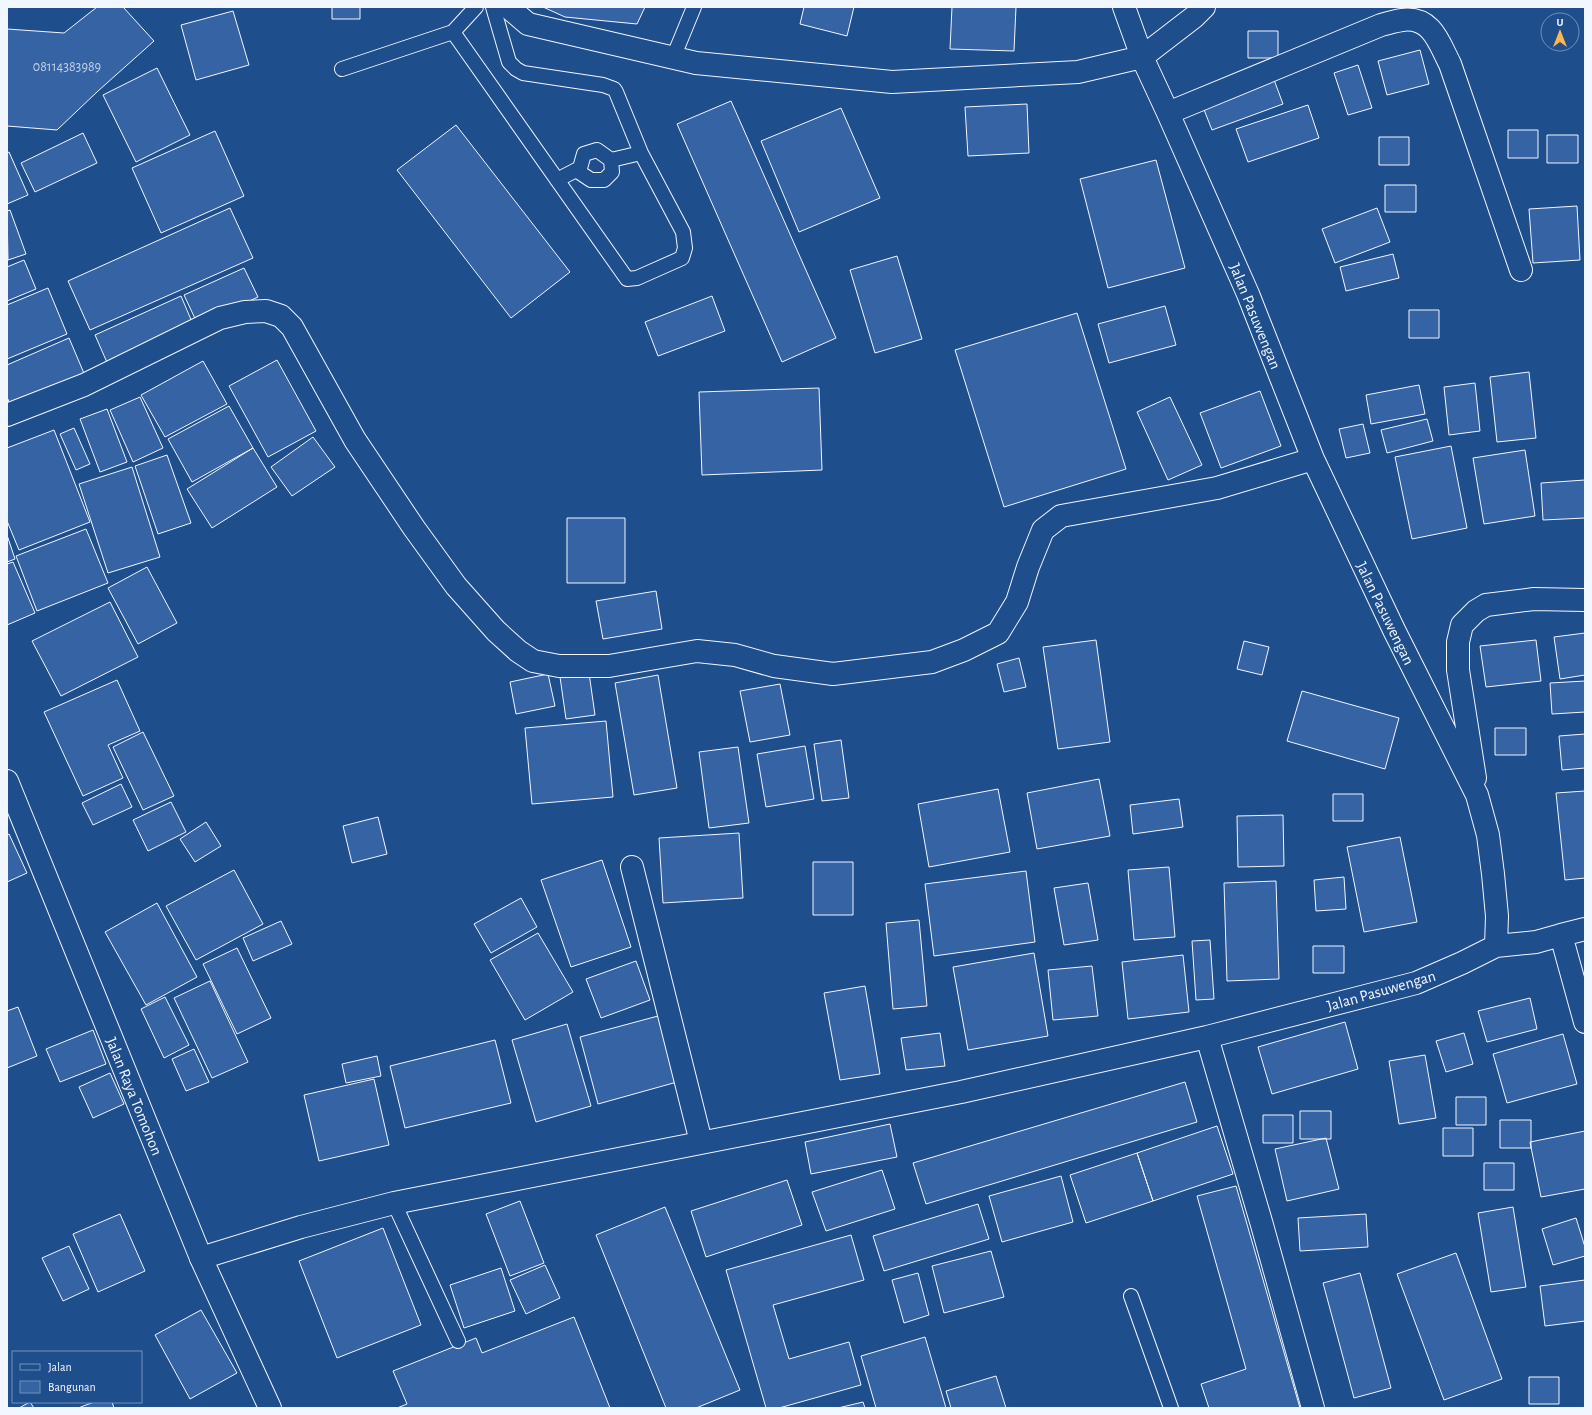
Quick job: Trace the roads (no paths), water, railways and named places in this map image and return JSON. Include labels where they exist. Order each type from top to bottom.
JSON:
[{"type":"main road","points":[[508,7],[528,24],[696,64],[892,82],[1078,72],[1142,57],[1194,17],[1204,7]]},
{"type":"main road","name":"Jalan Pasuwengan","points":[[201,1258],[301,1227],[394,1204],[701,1142],[961,1092],[1207,1037],[1416,982],[1462,963],[1496,946],[1497,916],[1493,874],[1488,835],[1477,795],[1394,630],[1313,459],[1248,294],[1142,57],[1124,7]]},
{"type":"main road","points":[[1168,113],[1381,25],[1403,20],[1422,22],[1434,33],[1450,64],[1520,270]]},
{"type":"main road","points":[[7,415],[84,385],[220,318],[246,312],[266,311],[281,316],[292,327],[355,440],[414,528],[456,586],[496,631],[518,651],[533,661],[558,666],[609,666],[697,651],[735,655],[774,666],[833,674],[932,662],[964,650],[998,633],[1017,602],[1028,567],[1043,530],[1061,516],[1217,488],[1313,459]]},
{"type":"main road","points":[[1477,795],[1458,670],[1458,642],[1462,625],[1476,611],[1486,605],[1534,599],[1585,600]]},
{"type":"main road","name":"Jalan Raya Tomohon","points":[[7,781],[201,1258],[268,1407]]},
{"type":"main road","points":[[632,867],[701,1142]]},
{"type":"main road","points":[[1496,946],[1536,942],[1585,929]]},
{"type":"main road","points":[[1561,935],[1585,1022]]},
{"type":"main road","points":[[1207,1037],[1262,1225],[1313,1408]]},
{"type":"lane","points":[[342,69],[453,32],[476,7]]},
{"type":"lane","points":[[453,32],[627,279],[637,278],[682,258],[685,248],[683,232],[641,153],[614,89],[603,85],[516,70],[509,62],[494,7]]},
{"type":"lane","points":[[673,58],[694,7]]},
{"type":"lane","points":[[557,180],[580,168],[584,154],[596,150],[611,160],[641,153]]},
{"type":"lane","points":[[576,170],[592,180],[604,180],[612,172],[611,160]]},
{"type":"lane","points":[[394,1204],[458,1341]]},
{"type":"lane","points":[[1132,1296],[1171,1408]]}]
